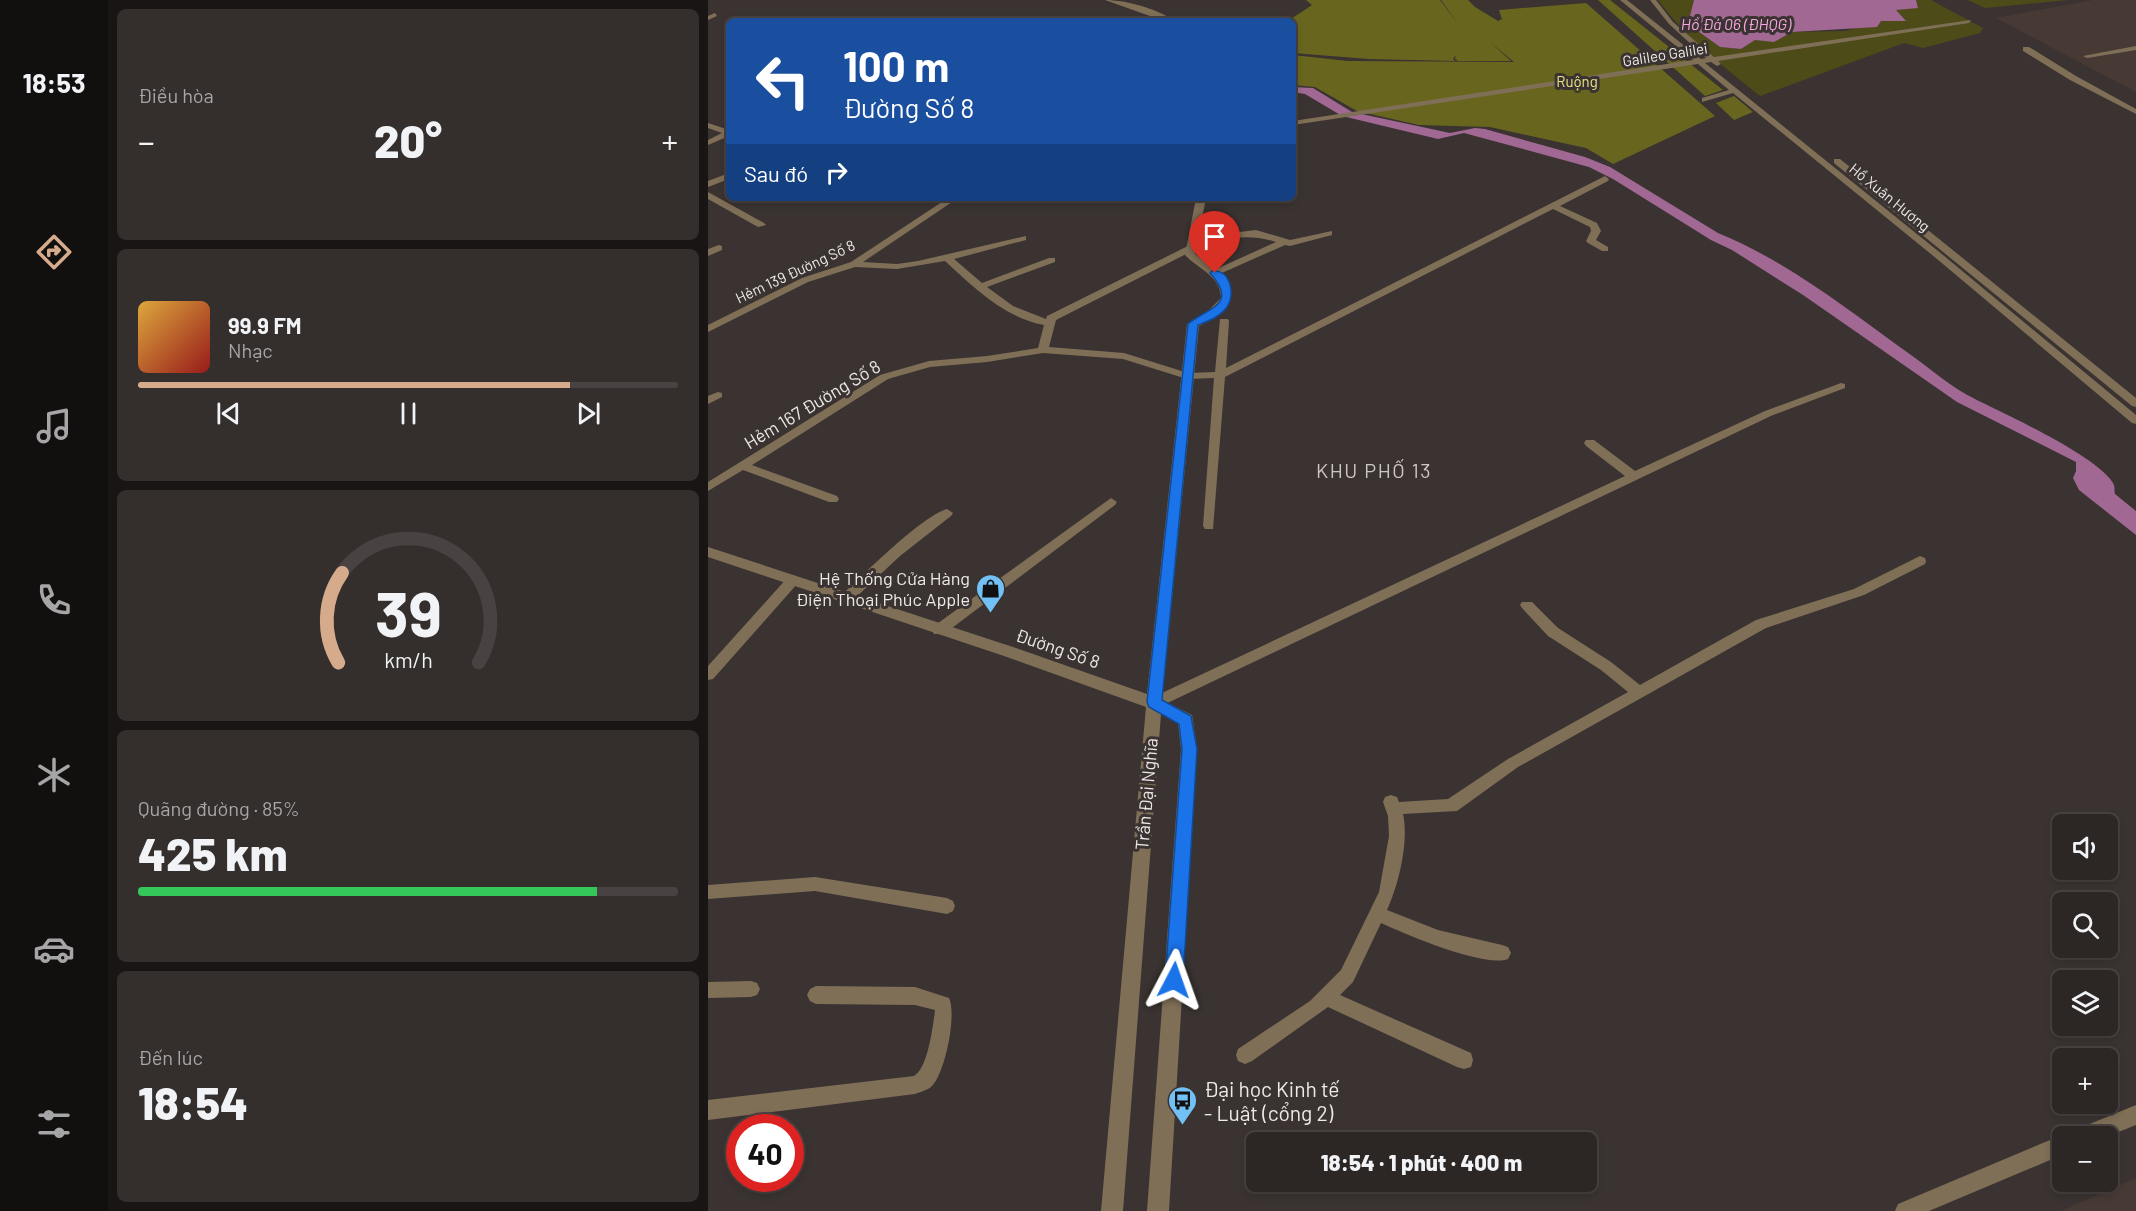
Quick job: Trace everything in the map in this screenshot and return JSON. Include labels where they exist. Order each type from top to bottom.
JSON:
[{"type":"street","points":[[1109,0],[1164,18]]},
{"type":"street","points":[[1137,8],[1146,0]]},
{"type":"street","name":"Hồ Xuân Hương","points":[[1623,0],[1954,254],[2136,404]]},
{"type":"street","name":"Hồ Xuân Hương","points":[[1653,0],[1702,59],[1735,90],[2136,421]]},
{"type":"street","name":"Galileo Galilei","points":[[1296,123],[1966,19]]},
{"type":"street","points":[[1653,25],[1671,23]]},
{"type":"street","points":[[2087,56],[2136,48]]},
{"type":"street","points":[[2026,49],[2073,78],[2136,112]]},
{"type":"street","name":"Galileo Galilei","points":[[1296,116],[1702,59]]},
{"type":"street","points":[[1705,100],[1735,90]]},
{"type":"street","points":[[708,125],[726,132]]},
{"type":"street","points":[[708,143],[726,134]]},
{"type":"street","points":[[708,184],[726,177]]},
{"type":"street","points":[[1220,375],[1605,179]]},
{"type":"street","points":[[708,195],[760,225]]},
{"type":"street","name":"Hẻm 139 Đường Số 8","points":[[708,329],[805,280],[854,264],[949,201]]},
{"type":"street","points":[[1201,201],[1190,255],[1215,273],[1283,242]]},
{"type":"street","points":[[1553,206],[1594,225],[1596,231],[1591,241],[1605,249]]},
{"type":"street","points":[[1043,350],[1051,318],[1193,247],[1229,234],[1266,235],[1283,242],[1295,243],[1329,233]]},
{"type":"street","points":[[854,264],[870,267],[948,259],[1023,238]]},
{"type":"street","points":[[708,253],[719,248]]},
{"type":"street","points":[[1940,257],[1954,254]]},
{"type":"street","points":[[948,259],[982,286],[1032,320],[1050,323]]},
{"type":"street","points":[[982,286],[1052,260]]},
{"type":"street","name":"Trần Đại Nghĩa","points":[[1112,1211],[1154,702],[1187,376],[1193,324],[1211,316],[1223,306],[1227,291],[1223,280],[1215,273]]},
{"type":"street","points":[[1209,526],[1224,321]]},
{"type":"street","name":"Hẻm 167 Đường Số 8","points":[[708,487],[884,377],[928,364],[987,359],[1043,350],[1124,356],[1187,376],[1220,375]]},
{"type":"street","points":[[1154,702],[1769,413],[1841,386]]},
{"type":"street","points":[[1590,444],[1633,476]]},
{"type":"street","points":[[743,466],[833,500]]},
{"type":"street","points":[[939,630],[1111,502]]},
{"type":"street","points":[[848,597],[894,554],[947,513]]},
{"type":"street","name":"Đường Số 8","points":[[708,552],[848,597],[1154,702],[1186,720]]},
{"type":"street","points":[[1245,1055],[1316,1007],[1347,976],[1387,892],[1397,836],[1397,804],[1450,806],[1513,764],[1761,624],[1859,592],[1920,561]]},
{"type":"street","points":[[708,675],[794,580]]},
{"type":"street","points":[[1527,605],[1553,633],[1606,666],[1638,692]]},
{"type":"street","name":"Trần Đại Nghĩa","points":[[1158,1211],[1189,749],[1186,720]]},
{"type":"street","points":[[708,892],[815,885],[947,906]]},
{"type":"street","points":[[1377,913],[1418,933],[1462,947],[1502,953]]},
{"type":"street","points":[[708,990],[751,989]]},
{"type":"street","points":[[708,1110],[915,1085],[933,1068],[944,1012],[943,1004],[915,996],[816,995]]},
{"type":"street","points":[[1326,997],[1464,1060]]},
{"type":"street","points":[[2109,1126],[2136,1115]]},
{"type":"street","points":[[1905,1211],[2052,1149]]},
{"type":"shaded area","points":[[1658,0],[1694,0],[1689,24],[1720,47],[1741,49],[1755,40],[1774,41],[1792,32],[1846,31],[1881,21],[1905,21],[1895,10],[1918,7],[1916,0],[1931,0],[1983,28],[1980,33],[1923,48],[1904,43],[1760,96],[1693,39]]},
{"type":"shaded area","points":[[1968,0],[2069,0],[1985,8]]},
{"type":"shaded area","points":[[2093,0],[2136,0],[2136,92],[1996,18]]},
{"type":"shaded area","points":[[2136,1178],[2136,1211],[2061,1211],[2104,1192],[2118,1192],[2118,1186]]},
{"type":"green space","name":"Ruộng","points":[[1306,0],[1440,0],[1459,25],[1441,0],[1468,0],[1498,21],[1502,19],[1499,10],[1586,3],[1715,116],[1613,164],[1586,148],[1490,127],[1419,125],[1357,111],[1315,87],[1296,85],[1296,55],[1348,61],[1514,62],[1490,42],[1511,61],[1458,61],[1455,59],[1456,55],[1453,59],[1455,61],[1369,59],[1296,53],[1296,18],[1292,18],[1312,5]]},
{"type":"green space","points":[[1598,0],[1610,0],[1723,90],[1705,96]]},
{"type":"green space","points":[[1734,96],[1753,112],[1734,120],[1716,103]]},
{"type":"water","name":"Hồ Đá 06 (ĐHQG)","points":[[1694,0],[1916,0],[1918,8],[1896,10],[1906,21],[1881,21],[1877,27],[1792,32],[1774,42],[1755,40],[1741,49],[1720,47],[1688,24]]},
{"type":"water","points":[[1296,87],[1313,88],[1352,112],[1450,133],[1475,128],[1485,129],[1585,157],[1610,167],[1718,233],[1794,273],[1958,389],[2050,437],[2091,462],[2106,474],[2114,485],[2115,494],[2136,511],[2136,535],[2079,490],[2073,478],[2076,462],[1957,402],[1803,295],[1613,179],[1589,167],[1464,133],[1438,139],[1342,116],[1305,94],[1296,92]]},
{"type":"place","name":"Hệ Thống Cửa Hàng Điện Thoại Phúc Apple","points":[[991,614]]},
{"type":"place","name":"Đại học Kinh tế - Luật (cổng 2)","points":[[1183,1126]]},
{"type":"district","name":"KHU PHỐ 13","points":[[1374,470]]},
{"type":"route","points":[[1174,980],[1189,749],[1186,720],[1154,702],[1193,324],[1211,316],[1223,306],[1227,291],[1223,280],[1215,273]]}]
